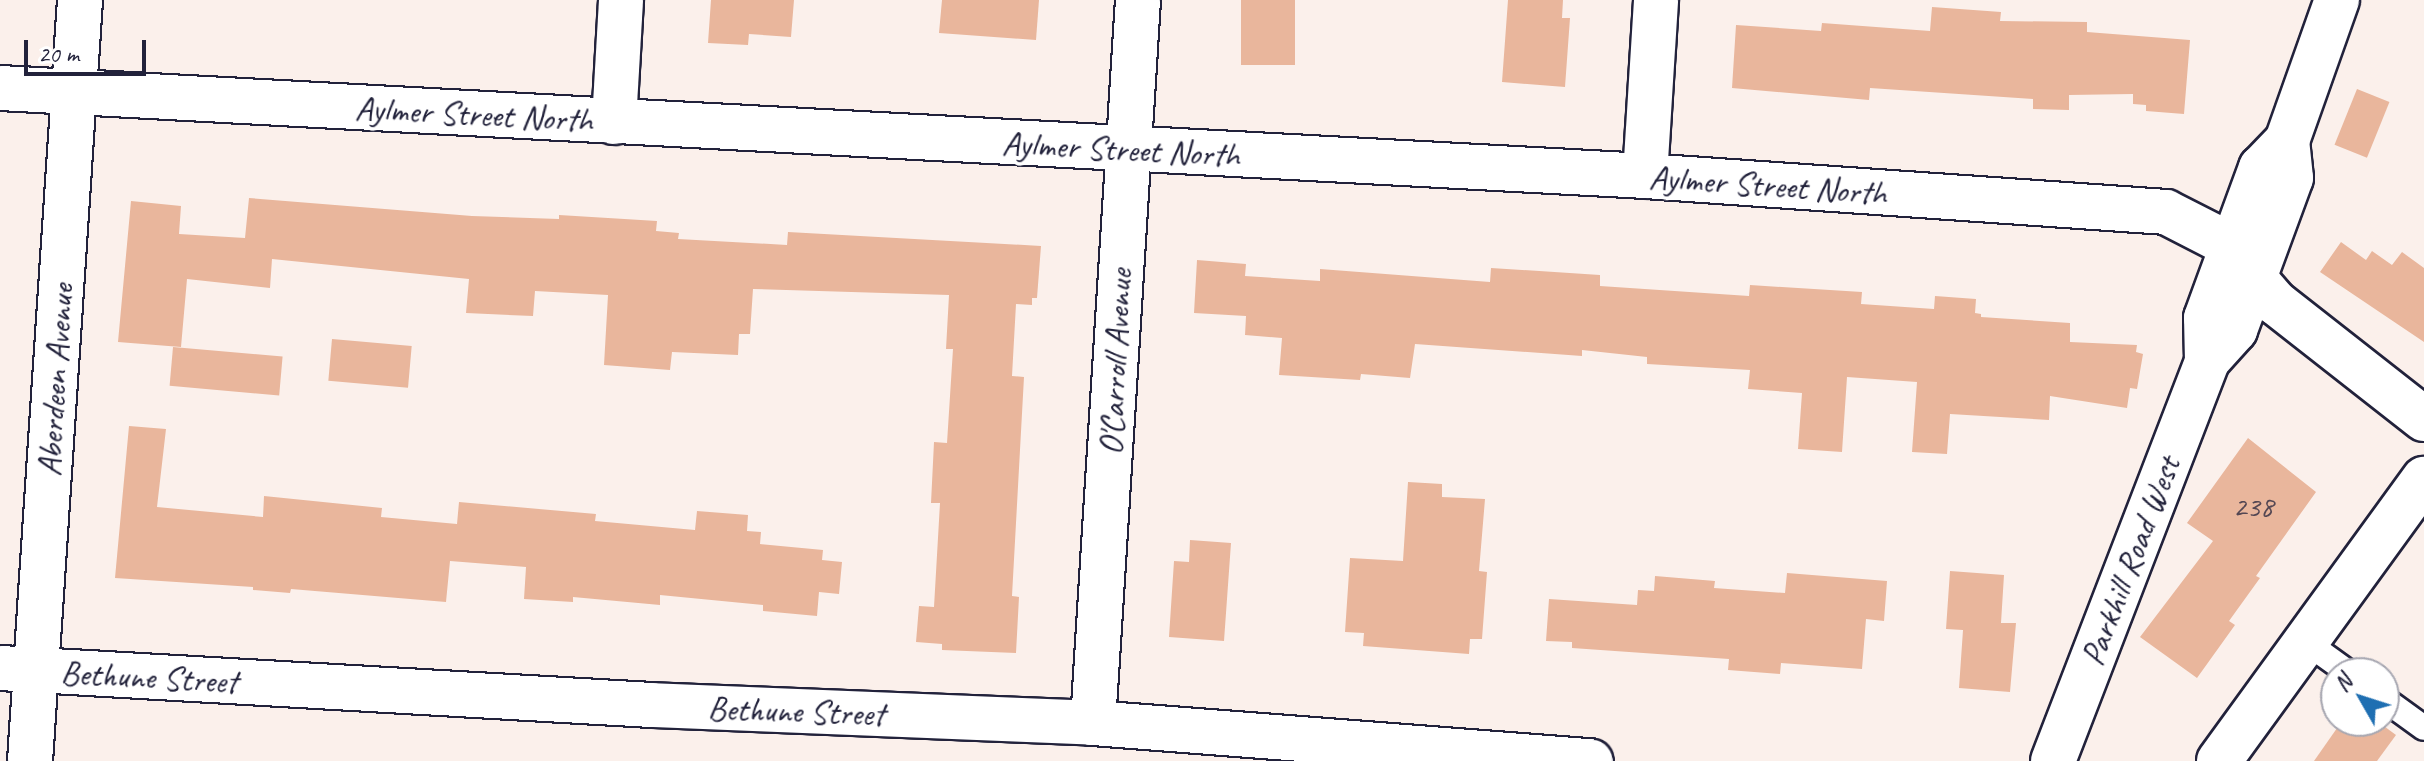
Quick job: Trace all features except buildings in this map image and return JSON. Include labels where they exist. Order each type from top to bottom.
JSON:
[{"type":"street","name":"Aberdeen Avenue","points":[[30,761],[18,669],[74,93],[80,0]]},
{"type":"street","points":[[614,122],[621,0]]},
{"type":"street","name":"O'Carroll Avenue","points":[[1093,723],[1138,0]]},
{"type":"street","points":[[1645,176],[1656,0]]},
{"type":"street","name":"Parkhill Road West","points":[[2053,761],[2207,361],[2235,330],[2243,265],[2291,178],[2287,141],[2337,0]]},
{"type":"street","name":"Aylmer Street North","points":[[0,88],[1645,176],[2166,212],[2219,239],[2276,303],[2424,419]]},
{"type":"street","points":[[2219,761],[2424,479]]},
{"type":"street","name":"Bethune Street","points":[[18,669],[667,706],[1093,723],[1591,761]]},
{"type":"lane","points":[[2306,642],[2327,657]]},
{"type":"lane","points":[[2400,711],[2424,728]]}]
